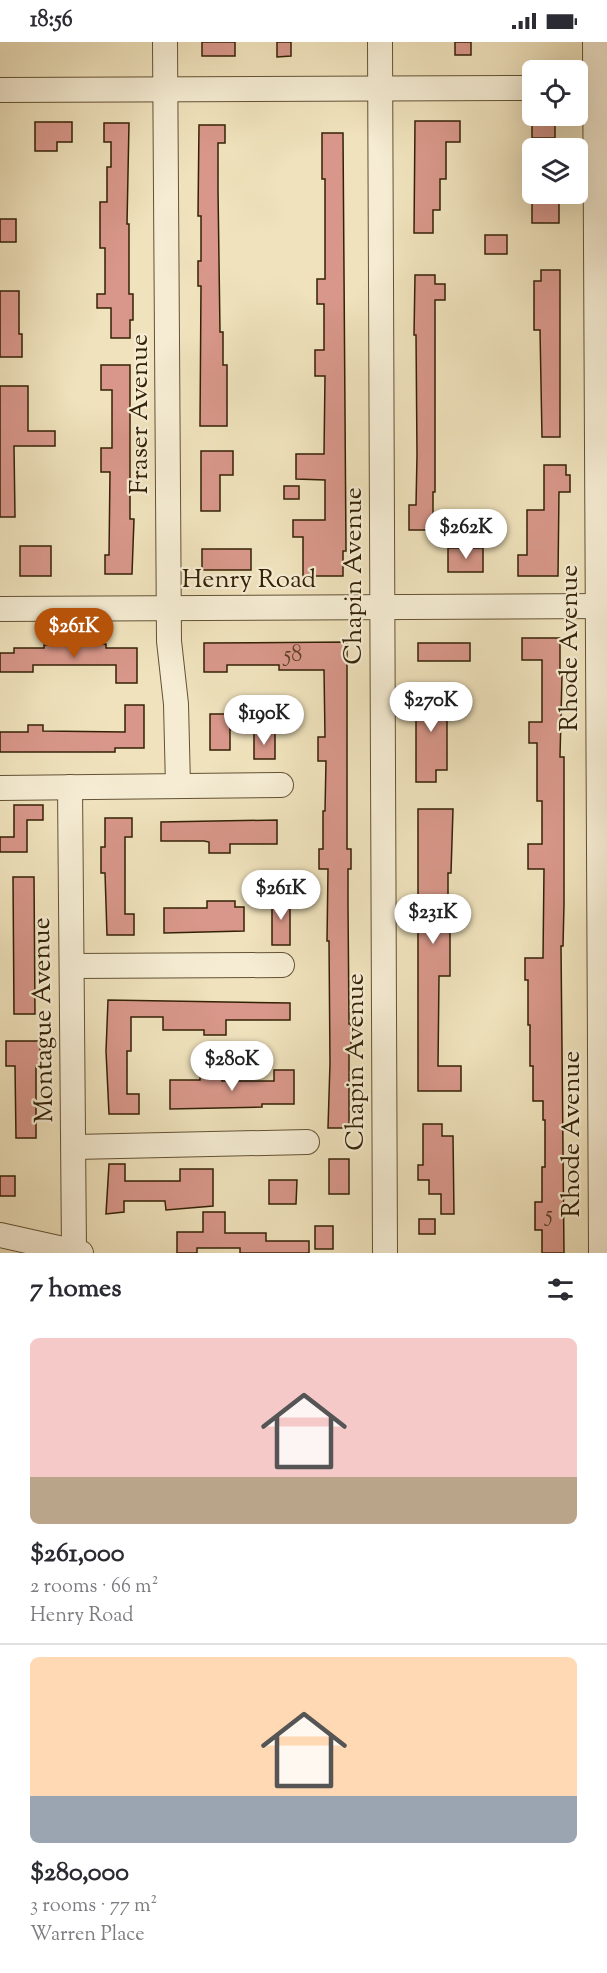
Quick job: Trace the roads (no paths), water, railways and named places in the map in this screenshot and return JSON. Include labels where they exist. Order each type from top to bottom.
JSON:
[{"type":"street","name":"Fraser Avenue","points":[[165,42],[169,641],[176,704],[178,786]]},
{"type":"street","name":"Chapin Avenue","points":[[380,42],[385,1253]]},
{"type":"street","name":"Rhode Avenue","points":[[595,42],[593,88],[602,606],[601,1253]]},
{"type":"street","points":[[0,90],[522,88]]},
{"type":"street","name":"Henry Road","points":[[0,609],[602,606]]},
{"type":"street","points":[[0,788],[281,785]]},
{"type":"street","name":"Montague Avenue","points":[[70,787],[74,1147],[78,1252]]},
{"type":"street","points":[[72,966],[282,965]]},
{"type":"street","points":[[74,1147],[307,1142]]},
{"type":"street","points":[[0,1235],[78,1252]]}]
